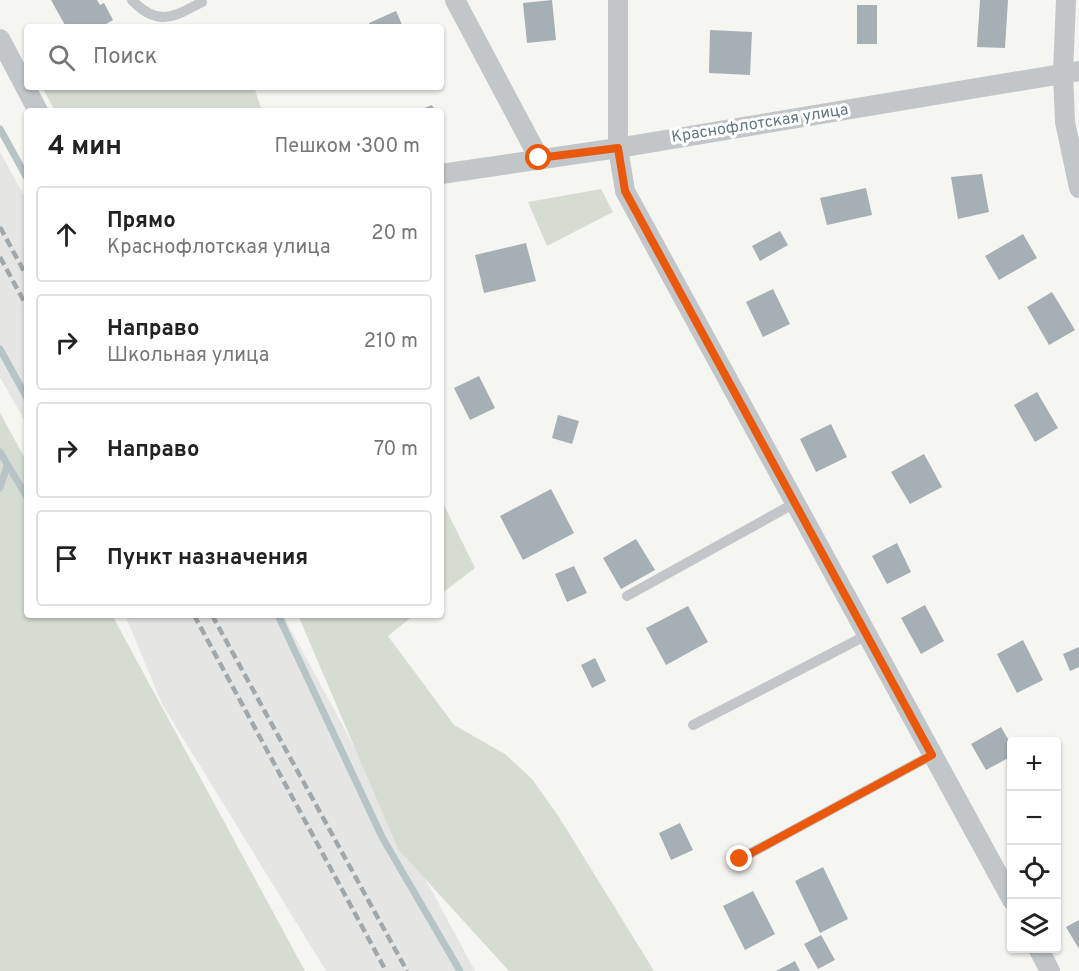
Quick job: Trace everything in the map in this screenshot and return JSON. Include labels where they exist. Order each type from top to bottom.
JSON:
[{"type":"street","points":[[455,0],[539,158]]},
{"type":"street","points":[[618,0],[618,148],[625,191],[1010,899]]},
{"type":"street","points":[[1065,0],[1071,72],[1065,122],[1079,188]]},
{"type":"street","points":[[0,39],[24,84]]},
{"type":"street","name":"Краснофлотская улица","points":[[444,174],[618,148],[1071,72]]},
{"type":"street","points":[[27,90],[36,108]]},
{"type":"street","points":[[1041,953],[1050,971]]},
{"type":"lane","points":[[132,0],[158,17],[173,18],[202,2]]},
{"type":"lane","points":[[627,596],[795,503]]},
{"type":"lane","points":[[693,725],[867,635]]},
{"type":"lane","points":[[740,859],[932,755]]},
{"type":"shaded area","points":[[44,90],[255,90],[261,108],[53,108]]},
{"type":"shaded area","points":[[0,152],[24,196],[24,420],[0,377]]},
{"type":"shaded area","points":[[601,189],[613,212],[547,246],[528,202]]},
{"type":"shaded area","points":[[0,413],[24,457],[24,618],[114,618],[305,971],[0,971]]},
{"type":"shaded area","points":[[444,505],[475,568],[444,592]]},
{"type":"shaded area","points":[[126,618],[285,618],[475,971],[326,971],[162,704]]},
{"type":"shaded area","points":[[299,618],[410,618],[388,636],[454,725],[505,754],[532,779],[559,817],[654,971],[509,971],[398,849]]},
{"type":"building","points":[[51,0],[97,0],[100,5],[104,3],[113,20],[106,24],[64,24]]},
{"type":"building","points":[[552,0],[556,40],[527,43],[523,3]]},
{"type":"building","points":[[980,0],[1008,0],[1005,48],[977,47]]},
{"type":"building","points":[[857,5],[877,5],[877,44],[857,44]]},
{"type":"building","points":[[396,11],[402,24],[369,24]]},
{"type":"building","points":[[710,30],[752,32],[750,75],[709,73]]},
{"type":"building","points":[[982,174],[989,212],[958,219],[951,177]]},
{"type":"building","points":[[866,188],[872,215],[827,225],[820,198]]},
{"type":"building","points":[[780,231],[788,245],[760,261],[752,246]]},
{"type":"building","points":[[1023,234],[1037,258],[999,280],[985,256]]},
{"type":"building","points":[[526,243],[536,281],[484,293],[475,255]]},
{"type":"building","points":[[773,289],[790,324],[763,337],[746,302]]},
{"type":"building","points":[[1052,292],[1075,330],[1049,345],[1027,307]]},
{"type":"building","points":[[479,376],[495,408],[470,420],[454,388]]},
{"type":"building","points":[[1037,392],[1058,428],[1035,442],[1014,405]]},
{"type":"building","points":[[558,415],[579,421],[572,444],[552,438]]},
{"type":"building","points":[[831,424],[847,457],[816,472],[800,439]]},
{"type":"building","points":[[924,454],[942,487],[910,504],[891,472]]},
{"type":"building","points":[[551,489],[574,533],[523,560],[500,516]]},
{"type":"building","points":[[636,539],[655,570],[621,589],[603,558]]},
{"type":"building","points":[[897,543],[911,572],[887,584],[872,556]]},
{"type":"building","points":[[574,566],[587,593],[567,602],[555,574]]},
{"type":"building","points":[[925,605],[944,641],[921,654],[901,618]]},
{"type":"building","points":[[688,606],[708,642],[666,665],[646,628]]},
{"type":"building","points":[[1023,640],[1043,680],[1017,693],[997,654]]},
{"type":"building","points":[[1079,647],[1079,667],[1070,671],[1063,654]]},
{"type":"building","points":[[595,658],[606,681],[592,688],[581,665]]},
{"type":"building","points":[[1001,727],[1007,737],[1007,759],[986,770],[971,744]]},
{"type":"building","points":[[680,823],[693,850],[671,860],[659,833]]},
{"type":"building","points":[[823,867],[848,919],[820,933],[795,881]]},
{"type":"building","points":[[753,891],[775,934],[745,950],[723,906]]},
{"type":"building","points":[[1079,920],[1079,949],[1066,927]]},
{"type":"building","points":[[821,935],[835,960],[818,969],[804,944]]},
{"type":"building","points":[[795,961],[800,971],[776,971]]},
{"type":"waterway","points":[[0,129],[24,173]]},
{"type":"waterway","points":[[0,349],[24,393]]},
{"type":"waterway","points":[[0,452],[24,492]]},
{"type":"waterway","points":[[0,488],[7,466]]},
{"type":"waterway","points":[[279,618],[382,837],[460,971]]},
{"type":"railway","points":[[0,227],[24,271]]},
{"type":"railway","points":[[0,257],[24,301]]},
{"type":"railway","points":[[196,618],[386,971]]},
{"type":"railway","points":[[214,618],[407,971]]},
{"type":"route","points":[[539,158],[618,148],[625,191],[932,755],[740,859]]}]
